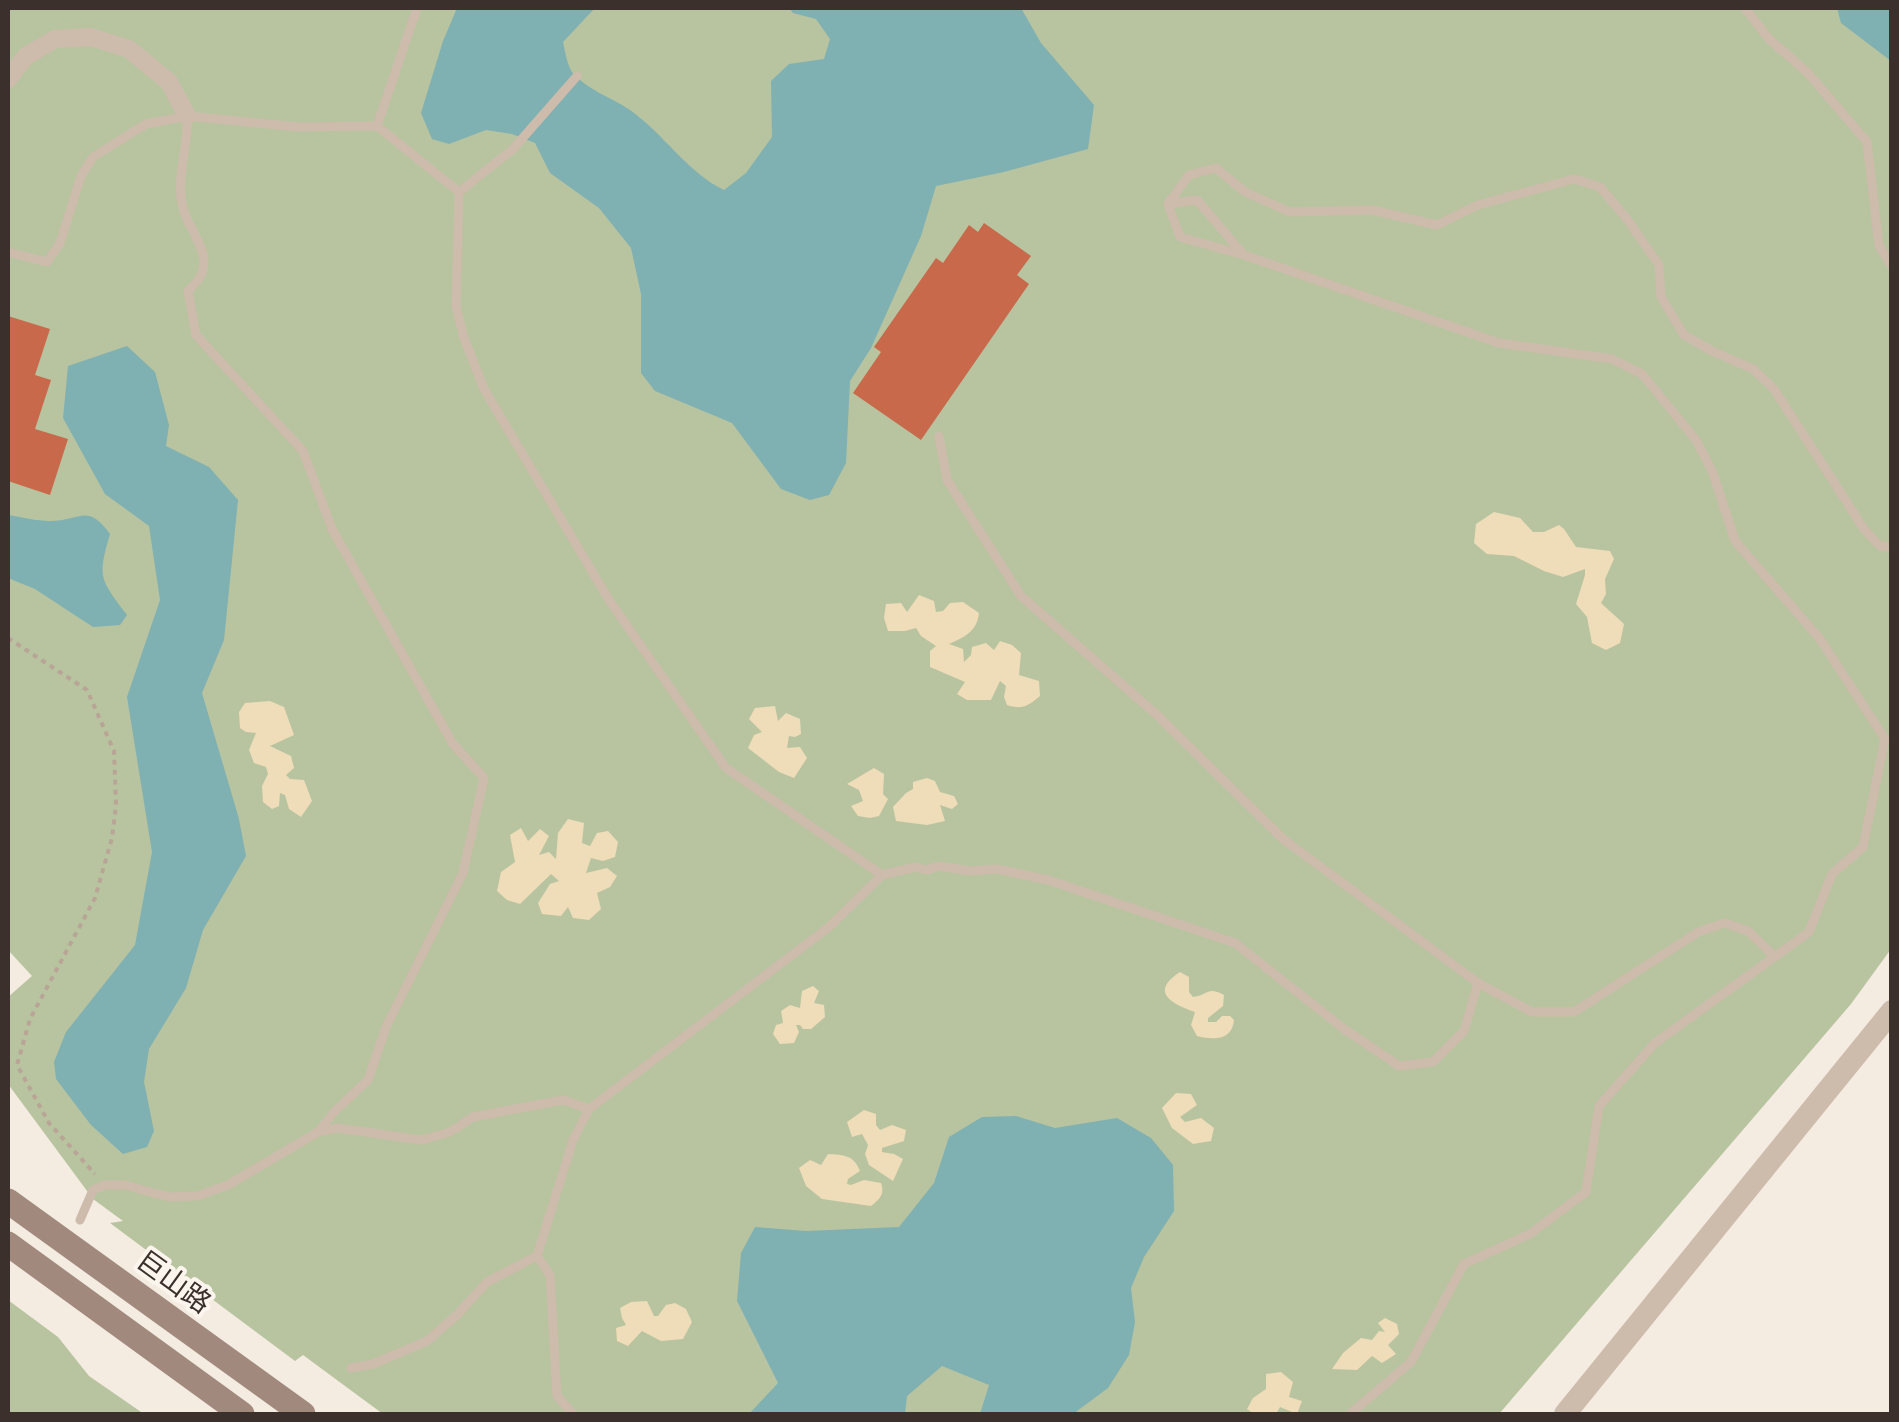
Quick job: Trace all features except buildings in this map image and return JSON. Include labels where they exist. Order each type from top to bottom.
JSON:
[{"type":"main road","name":"巨山路","points":[[8,1200],[292,1411]]},
{"type":"main road","points":[[8,1244],[242,1414]]},
{"type":"street","points":[[8,79],[26,56],[55,39],[92,37],[130,48],[169,82],[187,116]]},
{"type":"street","points":[[1565,1414],[1891,1015]]},
{"type":"lane","points":[[378,126],[417,8]]},
{"type":"lane","points":[[1745,8],[1770,40],[1807,72],[1868,142],[1879,246],[1892,266]]},
{"type":"lane","points":[[577,76],[513,149],[459,192],[456,307],[464,338],[484,389],[609,600],[726,768],[882,875]]},
{"type":"lane","points":[[187,116],[182,207],[205,261],[199,280],[188,290],[196,335],[304,452],[332,528],[453,744],[484,778],[463,873],[386,1027],[368,1080],[318,1132]]},
{"type":"lane","points":[[8,252],[47,262],[60,243],[81,176],[93,157],[146,124],[187,116],[298,127],[378,126],[459,192]]},
{"type":"lane","points":[[1168,204],[1189,175],[1216,168],[1245,192],[1290,212],[1372,210],[1437,225],[1478,205],[1574,178],[1600,187],[1659,265],[1661,297],[1684,334],[1753,370],[1774,389],[1864,529],[1880,546],[1892,548]]},
{"type":"lane","points":[[1168,204],[1196,200],[1244,255]]},
{"type":"lane","points":[[1168,204],[1180,237],[1244,255],[1499,343],[1612,359],[1642,374],[1696,440],[1712,474],[1734,542],[1820,639],[1885,739],[1863,847],[1832,874],[1809,932],[1655,1043],[1599,1106],[1586,1192],[1530,1234],[1464,1264],[1411,1362],[1350,1414]]},
{"type":"lane","points":[[939,436],[947,480],[1021,596],[1157,715],[1284,838],[1478,983],[1532,1012],[1574,1012],[1700,930],[1725,923],[1748,931],[1775,956]]},
{"type":"lane","points":[[351,1368],[373,1364],[426,1342],[487,1282],[536,1256],[573,1140],[589,1109],[828,928],[882,875],[916,866],[928,870],[939,866],[997,870],[1048,880],[1235,944],[1344,1029],[1399,1066],[1433,1062],[1464,1031],[1478,983]]},
{"type":"lane","points":[[80,1220],[93,1190],[105,1185],[125,1185],[169,1197],[196,1196],[228,1184],[318,1132],[337,1128],[422,1140],[450,1132],[474,1118],[563,1100],[589,1109]]},
{"type":"lane","points":[[536,1256],[550,1274],[557,1396],[573,1414]]},
{"type":"path","points":[[8,638],[87,690],[114,751],[116,805],[112,838],[95,898],[30,1019],[17,1065],[49,1124],[105,1185]]},
{"type":"green space","points":[[8,8],[1891,8],[1891,949],[1851,1004],[1499,1414],[383,1414],[303,1355],[295,1361],[110,1223],[123,1221],[93,1199],[8,1084],[8,997],[32,976],[8,950]]},
{"type":"green space","points":[[8,1300],[58,1337],[89,1376],[144,1414],[8,1414]]},
{"type":"sand","points":[[1494,512],[1520,518],[1533,532],[1559,525],[1576,547],[1610,551],[1614,559],[1601,603],[1624,624],[1620,643],[1606,650],[1592,643],[1587,617],[1576,604],[1585,569],[1563,577],[1514,556],[1487,554],[1474,543],[1476,524]]},
{"type":"sand","points":[[919,595],[934,601],[936,612],[950,603],[963,602],[979,613],[973,629],[949,644],[963,649],[964,662],[972,647],[986,643],[994,650],[1000,641],[1012,645],[1021,653],[1019,675],[1039,681],[1040,696],[1025,706],[1007,705],[1006,686],[1000,681],[991,700],[967,700],[957,694],[965,682],[930,667],[930,651],[936,646],[916,628],[888,631],[884,618],[886,604],[901,603],[907,612]]},
{"type":"sand","points":[[270,701],[284,707],[294,735],[270,746],[291,756],[294,768],[286,775],[304,780],[312,801],[301,817],[289,809],[285,795],[280,793],[279,806],[272,809],[263,802],[262,786],[268,774],[266,767],[254,763],[249,750],[256,733],[240,728],[239,712],[245,703]]},
{"type":"sand","points":[[775,706],[778,721],[786,713],[800,719],[801,734],[789,736],[787,748],[800,747],[807,758],[794,778],[779,772],[748,748],[754,735],[762,732],[749,719],[755,708]]},
{"type":"sand","points":[[874,768],[884,774],[883,794],[888,799],[879,816],[858,816],[851,806],[863,801],[859,790],[847,784]]},
{"type":"sand","points":[[927,778],[935,781],[940,792],[954,796],[958,804],[952,809],[940,805],[945,821],[927,825],[896,821],[893,807],[913,789],[913,782]]},
{"type":"sand","points":[[568,819],[584,823],[582,843],[590,846],[597,833],[608,831],[618,842],[615,857],[603,861],[591,858],[586,873],[607,868],[617,876],[610,887],[597,893],[601,909],[589,920],[573,918],[568,907],[561,916],[542,914],[538,903],[550,884],[559,881],[551,874],[520,904],[497,891],[501,872],[515,862],[510,835],[521,828],[528,841],[540,829],[549,836],[539,855],[549,852],[556,859],[558,833]]},
{"type":"sand","points":[[1180,972],[1189,977],[1193,997],[1211,991],[1224,995],[1223,1006],[1208,1022],[1230,1016],[1234,1020],[1230,1032],[1215,1038],[1197,1036],[1191,1025],[1195,1012],[1172,1001],[1165,991]]},
{"type":"sand","points":[[813,986],[819,991],[814,1003],[824,1005],[825,1017],[811,1029],[796,1025],[799,1032],[794,1043],[780,1044],[773,1034],[776,1025],[783,1023],[781,1011],[790,1005],[800,1008],[802,991]]},
{"type":"sand","points":[[1176,1093],[1191,1094],[1197,1105],[1180,1117],[1185,1122],[1201,1118],[1214,1128],[1211,1141],[1193,1144],[1172,1128],[1162,1108]]},
{"type":"sand","points":[[864,1110],[876,1114],[880,1130],[892,1125],[906,1130],[904,1141],[882,1148],[882,1152],[903,1159],[893,1181],[869,1165],[865,1154],[868,1145],[862,1134],[852,1137],[847,1122]]},
{"type":"sand","points":[[828,1154],[848,1157],[858,1166],[860,1171],[847,1184],[864,1180],[881,1183],[879,1199],[871,1206],[822,1199],[806,1186],[799,1168],[810,1160],[821,1165]]},
{"type":"sand","points":[[647,1301],[654,1316],[666,1305],[675,1303],[686,1309],[692,1322],[683,1339],[661,1341],[642,1331],[628,1346],[617,1341],[616,1328],[626,1325],[620,1308],[631,1302]]},
{"type":"sand","points":[[1385,1318],[1397,1324],[1399,1334],[1388,1345],[1396,1354],[1382,1363],[1372,1356],[1357,1370],[1332,1369],[1361,1338],[1372,1340],[1379,1331],[1385,1332],[1378,1323]]},
{"type":"sand","points":[[1281,1372],[1293,1382],[1289,1397],[1302,1401],[1297,1414],[1280,1407],[1276,1414],[1254,1414],[1247,1409],[1253,1398],[1266,1389],[1266,1374]]},
{"type":"water","points":[[457,8],[595,8],[563,42],[572,72],[592,89],[630,110],[699,174],[724,190],[746,173],[772,137],[771,81],[789,64],[824,59],[830,39],[816,19],[793,13],[789,8],[1021,8],[1041,43],[1094,105],[1088,149],[936,186],[921,236],[871,348],[850,381],[846,463],[829,495],[810,500],[781,489],[732,423],[655,391],[641,373],[641,294],[631,248],[599,208],[550,173],[535,143],[486,130],[449,144],[432,139],[421,113]]},
{"type":"water","points":[[1837,8],[1891,8],[1891,61],[1841,23]]},
{"type":"water","points":[[127,346],[155,372],[169,425],[166,446],[209,467],[238,500],[224,640],[202,693],[246,856],[203,930],[186,988],[149,1049],[144,1082],[154,1131],[147,1147],[123,1154],[91,1125],[56,1079],[54,1062],[66,1032],[135,945],[152,852],[127,697],[160,600],[149,526],[105,494],[63,418],[68,366]]},
{"type":"water","points":[[8,515],[50,521],[89,516],[102,524],[110,534],[103,560],[104,578],[127,615],[120,625],[93,627],[35,589],[8,578]]},
{"type":"water","points":[[1016,1116],[1055,1128],[1117,1118],[1151,1138],[1173,1165],[1174,1211],[1144,1257],[1131,1288],[1135,1322],[1129,1355],[1108,1388],[1073,1414],[980,1414],[989,1385],[942,1366],[907,1396],[905,1414],[749,1414],[778,1383],[737,1301],[741,1253],[755,1227],[806,1231],[899,1227],[934,1183],[949,1137],[982,1117]]}]
